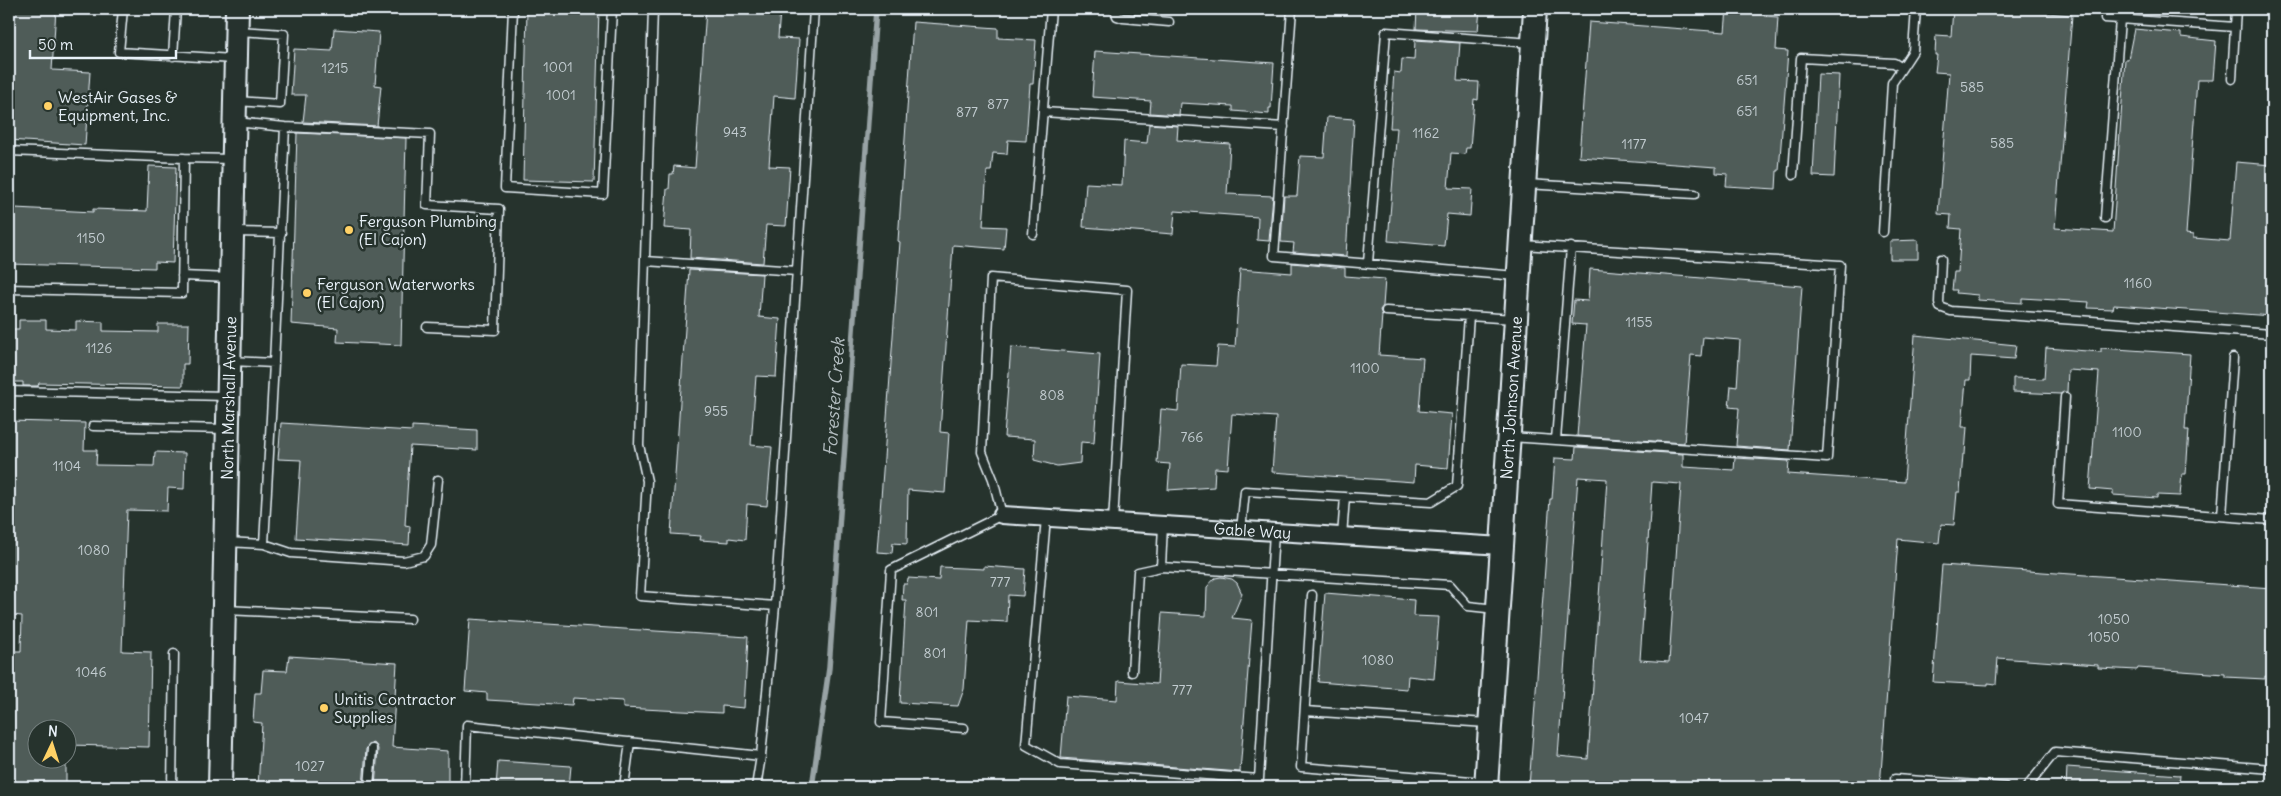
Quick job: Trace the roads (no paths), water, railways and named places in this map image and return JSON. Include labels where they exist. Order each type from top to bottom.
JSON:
[{"type":"main road","name":"North Johnson Avenue","points":[[1486,785],[1519,276],[1534,9]]},
{"type":"main road","name":"North Marshall Avenue","points":[[220,787],[237,20]]},
{"type":"street","name":"Gable Way","points":[[1002,515],[1502,546]]},
{"type":"lane","points":[[123,9],[119,52],[236,59]]},
{"type":"lane","points":[[173,56],[176,9]]},
{"type":"lane","points":[[513,9],[506,188],[603,194],[612,9]]},
{"type":"lane","points":[[653,9],[638,445],[647,481],[640,596],[775,606]]},
{"type":"lane","points":[[756,787],[761,756],[775,606],[814,9]]},
{"type":"lane","points":[[1033,234],[1051,9]]},
{"type":"lane","points":[[1115,9],[1117,16],[1123,18],[1169,22]]},
{"type":"lane","points":[[1292,9],[1274,256],[1519,276]]},
{"type":"lane","points":[[1883,232],[1892,83],[1913,51],[1916,9]]},
{"type":"lane","points":[[2106,9],[2105,18],[2235,27]]},
{"type":"lane","points":[[2232,79],[2236,9]]},
{"type":"lane","points":[[2105,218],[2120,19]]},
{"type":"lane","points":[[235,111],[280,104],[284,34],[237,20]]},
{"type":"lane","points":[[1368,264],[1386,32],[1532,43]]},
{"type":"lane","points":[[1793,175],[1801,58],[1894,63],[1902,68]]},
{"type":"lane","points":[[235,111],[285,127],[430,134],[427,205],[498,209],[495,330],[427,327]]},
{"type":"lane","points":[[1043,112],[1284,127]]},
{"type":"lane","points":[[264,544],[285,127]]},
{"type":"lane","points":[[9,151],[234,159]]},
{"type":"lane","points":[[9,289],[182,293],[184,158]]},
{"type":"lane","points":[[1524,184],[1695,194]]},
{"type":"lane","points":[[232,232],[281,233]]},
{"type":"lane","points":[[1509,437],[1827,458],[1840,265],[1520,245]]},
{"type":"lane","points":[[1556,440],[1571,247]]},
{"type":"lane","points":[[1941,259],[1938,303],[1940,307],[1951,311],[2272,334]]},
{"type":"lane","points":[[644,261],[797,271]]},
{"type":"lane","points":[[182,276],[231,278]]},
{"type":"lane","points":[[964,728],[881,722],[891,570],[1002,515],[993,479],[982,452],[991,278],[1127,290],[1114,522]]},
{"type":"lane","points":[[1386,311],[1516,319]]},
{"type":"lane","points":[[1241,530],[1245,491],[1431,502],[1457,486],[1469,316]]},
{"type":"lane","points":[[2222,516],[2233,358]]},
{"type":"lane","points":[[229,361],[274,363]]},
{"type":"lane","points":[[9,391],[228,396]]},
{"type":"lane","points":[[2065,397],[2058,504],[2272,520]]},
{"type":"lane","points":[[93,426],[228,429]]},
{"type":"lane","points":[[225,542],[264,544],[291,553],[301,554],[404,561],[424,556],[431,545],[438,480]]},
{"type":"lane","points":[[1342,536],[1345,497]]},
{"type":"lane","points":[[1046,518],[1026,745],[1060,764],[1259,779],[1274,532]]},
{"type":"lane","points":[[1161,567],[1164,525]]},
{"type":"lane","points":[[1132,672],[1138,572],[1161,567],[1450,585],[1468,606],[1498,610]]},
{"type":"lane","points":[[1312,595],[1301,767],[1486,785]]},
{"type":"lane","points":[[224,610],[410,619]]},
{"type":"lane","points":[[172,787],[174,654]]},
{"type":"lane","points":[[1304,711],[1490,724]]},
{"type":"lane","points":[[464,787],[467,725],[761,756]]},
{"type":"lane","points":[[624,787],[630,742]]},
{"type":"lane","points":[[370,787],[372,749]]},
{"type":"lane","points":[[2027,787],[2055,752],[2272,769]]},
{"type":"lane","points":[[1894,779],[2005,787]]},
{"type":"waterway","name":"Forester Creek","points":[[812,787],[829,668],[876,9]]},
{"type":"place","name":"WestAir Gases & Equipment, Inc.","points":[[48,106]]},
{"type":"place","name":"Ferguson Plumbing (El Cajon)","points":[[349,230]]},
{"type":"place","name":"Ferguson Waterworks (El Cajon)","points":[[307,293]]},
{"type":"place","name":"Unitis Contractor Supplies","points":[[324,708]]}]
